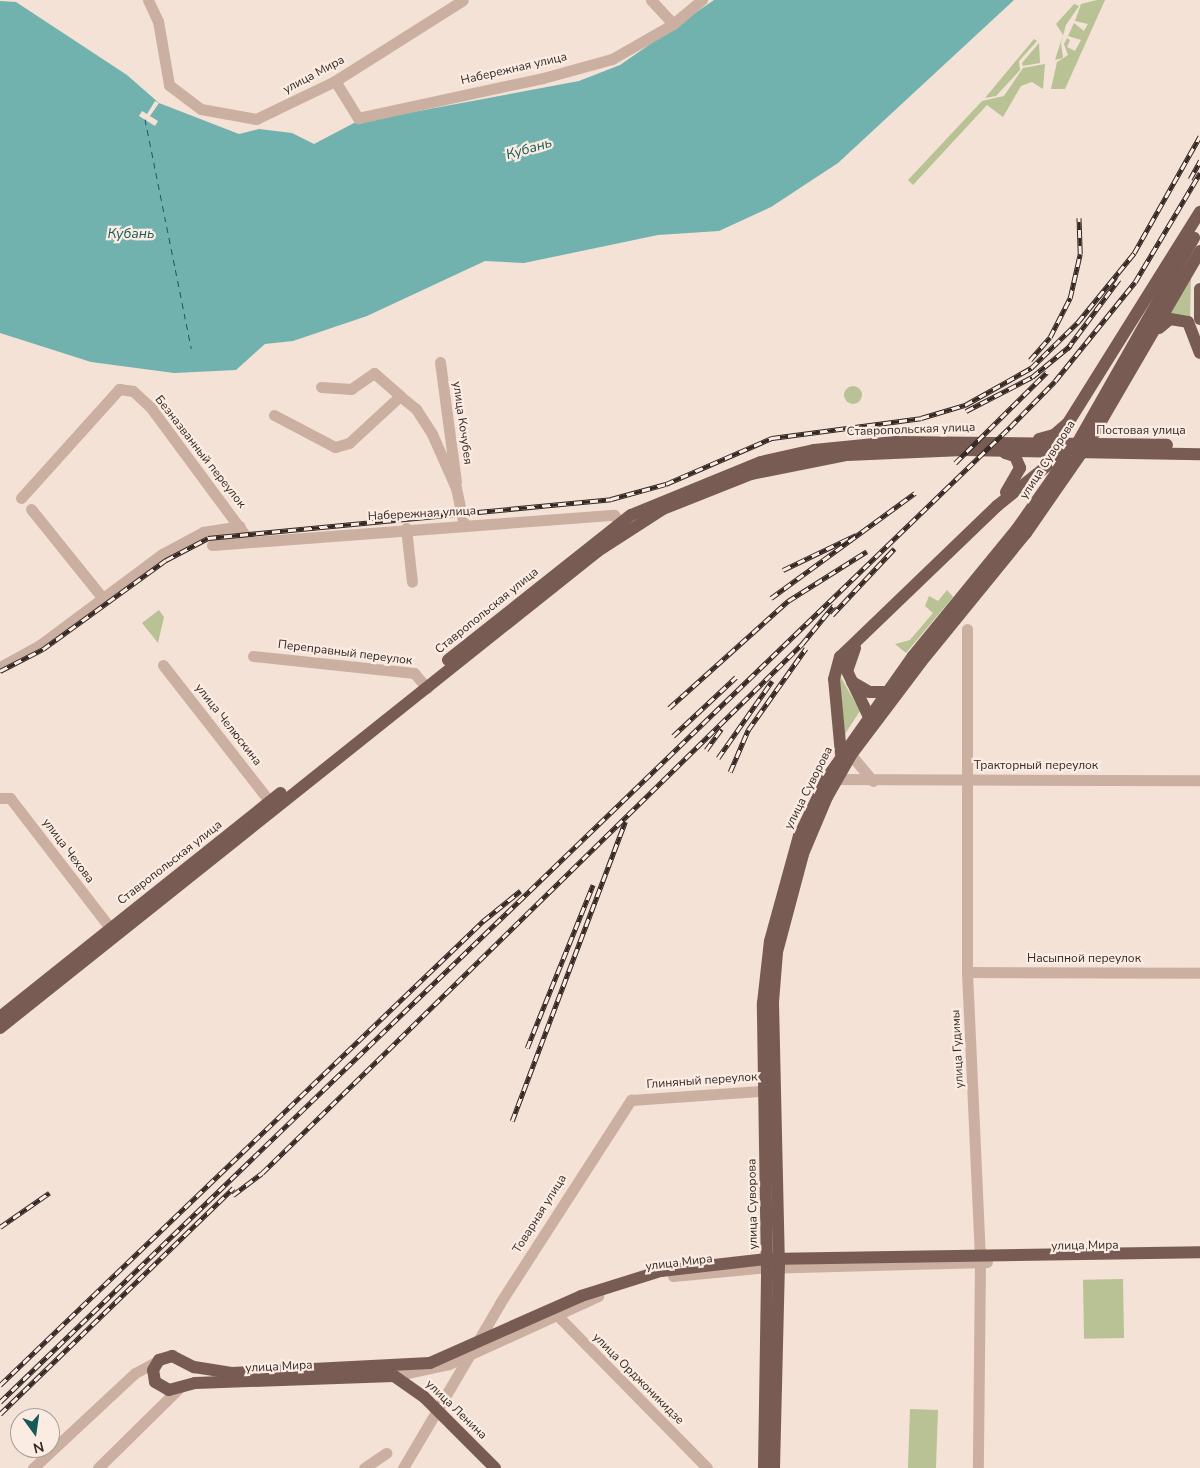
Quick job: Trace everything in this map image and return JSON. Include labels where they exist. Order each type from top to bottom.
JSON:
[{"type":"main road","name":"улица Суворова","points":[[1019,442],[1054,435],[1068,423],[1200,212]]},
{"type":"main road","name":"улица Суворова","points":[[1143,343],[1200,226]]},
{"type":"main road","name":"улица Суворова","points":[[774,1468],[770,1090],[777,952],[803,854],[831,780],[846,754],[870,719],[917,659],[1046,506],[1200,251]]},
{"type":"main road","points":[[1200,289],[1200,319]]},
{"type":"main road","points":[[1143,343],[1167,321],[1183,320],[1192,325],[1200,353]]},
{"type":"main road","name":"Ставропольская улица","points":[[0,1028],[623,526],[704,482],[796,453],[895,442],[1081,444]]},
{"type":"main road","name":"Постовая улица","points":[[1081,444],[1199,447]]},
{"type":"main road","name":"Постовая улица","points":[[1106,454],[1199,447]]},
{"type":"main road","name":"Ставропольская улица","points":[[623,526],[683,500],[778,467],[872,452],[997,451],[1106,454]]},
{"type":"main road","name":"Ставропольская улица","points":[[997,451],[1015,456],[1020,468],[997,506]]},
{"type":"main road","points":[[846,754],[841,670],[866,632],[997,506],[1062,454]]},
{"type":"main road","name":"улица Суворова","points":[[870,719],[885,692],[917,659]]},
{"type":"main road","points":[[841,670],[852,682],[870,719]]},
{"type":"main road","points":[[852,682],[869,692],[885,692]]},
{"type":"main road","name":"Ставропольская улица","points":[[0,1017],[270,802],[425,685]]},
{"type":"main road","name":"улица Мира","points":[[183,1361],[232,1373],[385,1368],[430,1363],[472,1350],[553,1312],[651,1273],[773,1263],[1200,1252]]},
{"type":"main road","name":"улица Суворова","points":[[764,1468],[773,1263]]},
{"type":"main road","points":[[172,1356],[183,1361],[188,1375],[180,1387],[169,1390],[155,1382],[153,1370],[159,1360],[172,1356]]},
{"type":"main road","name":"улица Мира","points":[[180,1387],[394,1376]]},
{"type":"main road","name":"улица Ленина","points":[[394,1376],[437,1409],[495,1468]]},
{"type":"street","name":"улица Мира","points":[[148,0],[158,21],[169,85],[201,109],[256,119],[335,81],[463,0]]},
{"type":"street","points":[[651,0],[673,24]]},
{"type":"street","name":"Набережная улица","points":[[335,81],[358,118],[612,59],[673,24],[702,0]]},
{"type":"street","name":"улица Кочубея","points":[[440,362],[456,488],[464,526]]},
{"type":"street","name":"улица Кочубея","points":[[321,387],[351,389],[374,373],[416,409],[432,434],[456,488]]},
{"type":"street","name":"Безназванный переулок","points":[[21,498],[119,389],[133,392],[151,408],[248,539]]},
{"type":"street","points":[[274,415],[335,447],[349,443],[400,396]]},
{"type":"street","points":[[31,509],[101,596]]},
{"type":"street","name":"Набережная улица","points":[[212,545],[248,539],[464,526],[614,514],[623,526]]},
{"type":"street","points":[[0,667],[40,645],[101,596],[203,532],[240,526]]},
{"type":"street","points":[[406,528],[412,582]]},
{"type":"street","name":"улица Гудимы","points":[[967,629],[967,972],[980,1259],[978,1468]]},
{"type":"street","name":"Переправный переулок","points":[[253,656],[414,673],[425,685]]},
{"type":"street","name":"улица Челюскина","points":[[163,665],[270,802]]},
{"type":"street","points":[[846,754],[873,781]]},
{"type":"street","name":"Тракторный переулок","points":[[831,780],[1200,780]]},
{"type":"street","name":"улица Чехова","points":[[0,798],[10,798],[110,928]]},
{"type":"street","name":"Насыпной переулок","points":[[967,972],[1200,973]]},
{"type":"street","name":"Глиняный переулок","points":[[631,1100],[770,1090]]},
{"type":"street","name":"Товарная улица","points":[[403,1468],[472,1350],[631,1100]]},
{"type":"street","name":"улица Мира","points":[[980,1259],[1200,1258]]},
{"type":"street","name":"улица Орджоникидзе","points":[[553,1312],[706,1468]]},
{"type":"street","name":"улица Мира","points":[[394,1376],[436,1369],[472,1350]]},
{"type":"street","points":[[33,1468],[128,1379],[159,1360]]},
{"type":"street","points":[[98,1468],[180,1387]]},
{"type":"street","points":[[364,1468],[386,1453]]},
{"type":"green space","points":[[1105,0],[1065,89],[1051,89],[1057,62],[1068,55],[1064,44],[1067,38],[1070,40],[1067,47],[1075,51],[1081,40],[1068,36],[1074,23],[1084,31],[1088,24],[1075,21],[1081,4]]},
{"type":"green space","points":[[1074,4],[1079,6],[1066,25],[1061,43],[1063,58],[1055,60],[1063,35],[1056,24]]},
{"type":"green space","points":[[1034,39],[1037,41],[1019,61],[1020,70],[996,96],[985,98]]},
{"type":"green space","points":[[1039,43],[1040,63],[1023,66],[1022,63]]},
{"type":"green space","points":[[1045,64],[1043,89],[1032,82],[1021,86],[1003,117],[987,105],[913,185],[908,180],[982,101],[1004,96],[1023,68]]},
{"type":"green space","points":[[1191,277],[1190,320],[1168,316]]},
{"type":"green space","points":[[853,386],[859,389],[862,395],[859,401],[853,404],[847,401],[844,395],[847,389]]},
{"type":"green space","points":[[947,590],[953,597],[906,653],[895,644],[910,640],[933,613],[925,606],[929,596],[938,601]]},
{"type":"green space","points":[[159,610],[164,617],[158,643],[142,623]]},
{"type":"green space","points":[[839,674],[860,711],[845,734]]},
{"type":"green space","points":[[1123,1279],[1124,1338],[1084,1339],[1083,1280]]},
{"type":"green space","points":[[910,1409],[938,1410],[936,1468],[908,1468]]},
{"type":"water","name":"Кубань","points":[[714,0],[1014,0],[838,163],[771,207],[719,231],[658,235],[524,263],[485,261],[367,316],[293,341],[265,344],[236,370],[174,373],[91,362],[0,333],[0,1],[16,2],[127,75],[159,103],[239,134],[259,129],[292,133],[314,144],[354,123],[579,81],[620,65]]},
{"type":"pier","points":[[155,101],[159,103],[150,116],[158,121],[155,126],[139,116],[142,111],[147,114]]},
{"type":"ferry route","points":[[145,119],[191,348]]},
{"type":"railway","points":[[0,671],[43,649],[166,560],[208,538],[611,499],[666,484],[772,438],[921,418],[965,405],[1031,368],[1078,322],[1134,253],[1200,136]]},
{"type":"railway","points":[[1190,179],[1200,161]]},
{"type":"railway","points":[[0,1402],[1010,427],[1055,381],[1135,282],[1200,173]]},
{"type":"railway","points":[[1030,360],[1050,337],[1070,298],[1080,254],[1079,218]]},
{"type":"railway","points":[[1067,349],[1119,279]]},
{"type":"railway","points":[[966,411],[1032,377],[1071,345]]},
{"type":"railway","points":[[955,463],[1047,372]]},
{"type":"railway","points":[[771,598],[915,493]]},
{"type":"railway","points":[[783,570],[856,535]]},
{"type":"railway","points":[[832,615],[894,549]]},
{"type":"railway","points":[[669,708],[788,601],[867,551]]},
{"type":"railway","points":[[233,1195],[262,1173],[802,644],[834,605]]},
{"type":"railway","points":[[730,772],[748,730],[806,648]]},
{"type":"railway","points":[[673,736],[736,677]]},
{"type":"railway","points":[[718,758],[772,681]]},
{"type":"railway","points":[[706,750],[721,729]]},
{"type":"railway","points":[[512,1121],[625,822]]},
{"type":"railway","points":[[527,1048],[593,885]]},
{"type":"railway","points":[[0,1385],[483,921],[520,891]]},
{"type":"railway","points":[[0,1414],[233,1188]]},
{"type":"railway","points":[[0,1227],[49,1193]]}]
